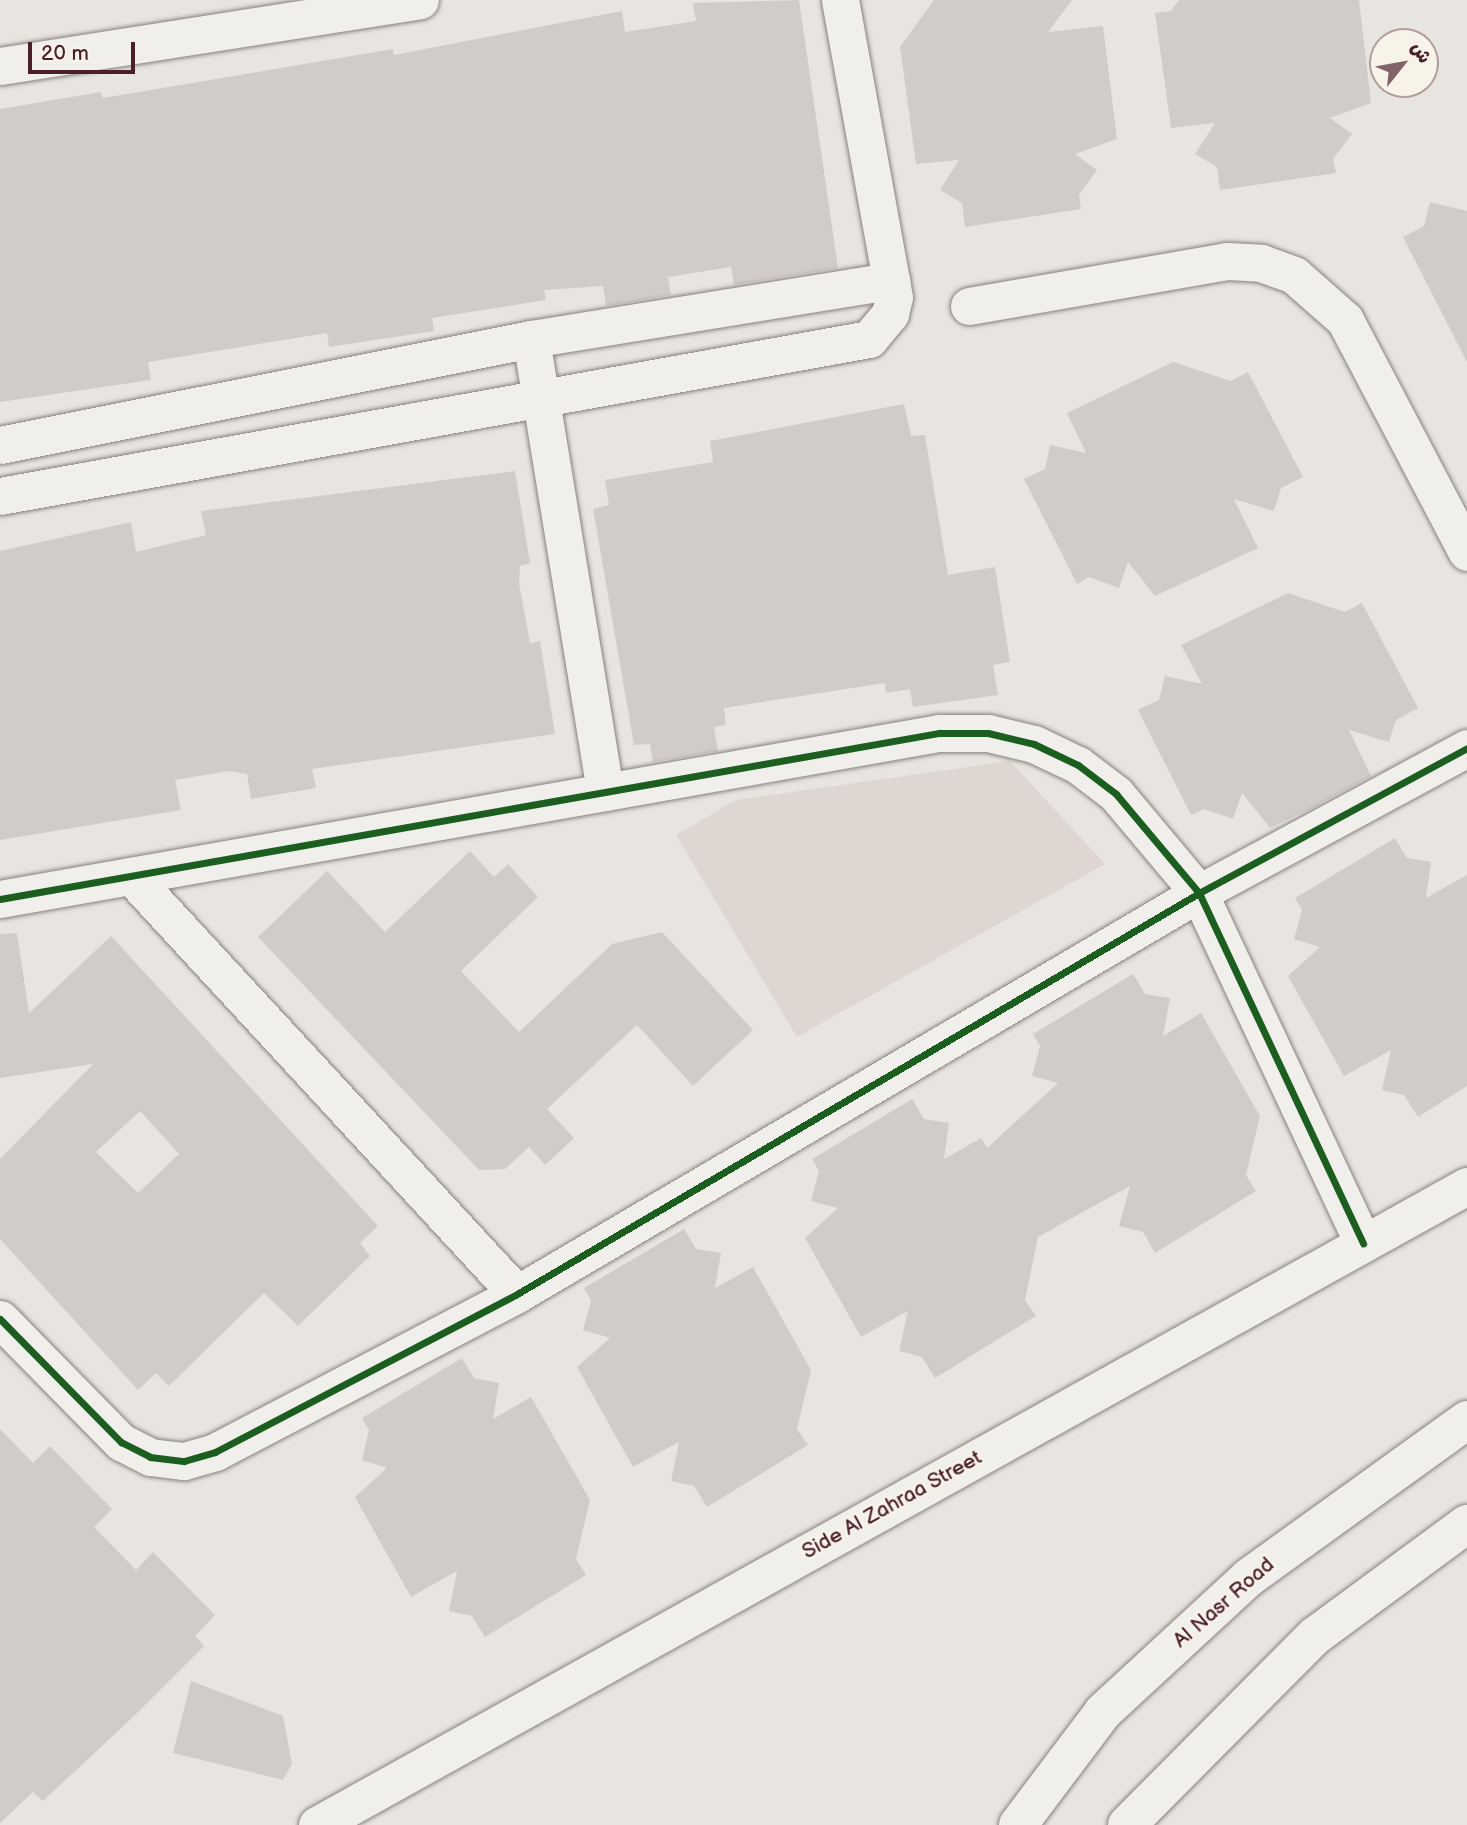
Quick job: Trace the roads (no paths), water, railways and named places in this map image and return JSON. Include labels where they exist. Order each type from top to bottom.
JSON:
[{"type":"highway","name":"Al Nasr Road","points":[[1018,1825],[1103,1712],[1248,1578],[1467,1420]]},
{"type":"highway","points":[[1127,1825],[1315,1636],[1467,1524]]},
{"type":"street","points":[[0,496],[541,397],[854,345],[869,340],[890,314],[891,281],[840,0]]},
{"type":"street","points":[[0,66],[410,1]]},
{"type":"street","points":[[969,306],[1227,261],[1261,263],[1294,275],[1345,320],[1467,552]]},
{"type":"street","points":[[0,445],[531,339],[891,281]]},
{"type":"street","points":[[531,339],[605,792]]},
{"type":"street","points":[[0,899],[939,733],[988,733],[1034,744],[1078,765],[1116,794],[1199,893],[1363,1243]]},
{"type":"street","points":[[0,1319],[121,1442],[150,1457],[184,1461],[215,1452],[517,1294],[1199,893],[1467,748]]},
{"type":"street","points":[[131,876],[517,1294]]},
{"type":"street","name":"Side Al Zahraa Street","points":[[317,1825],[1467,1186]]}]
